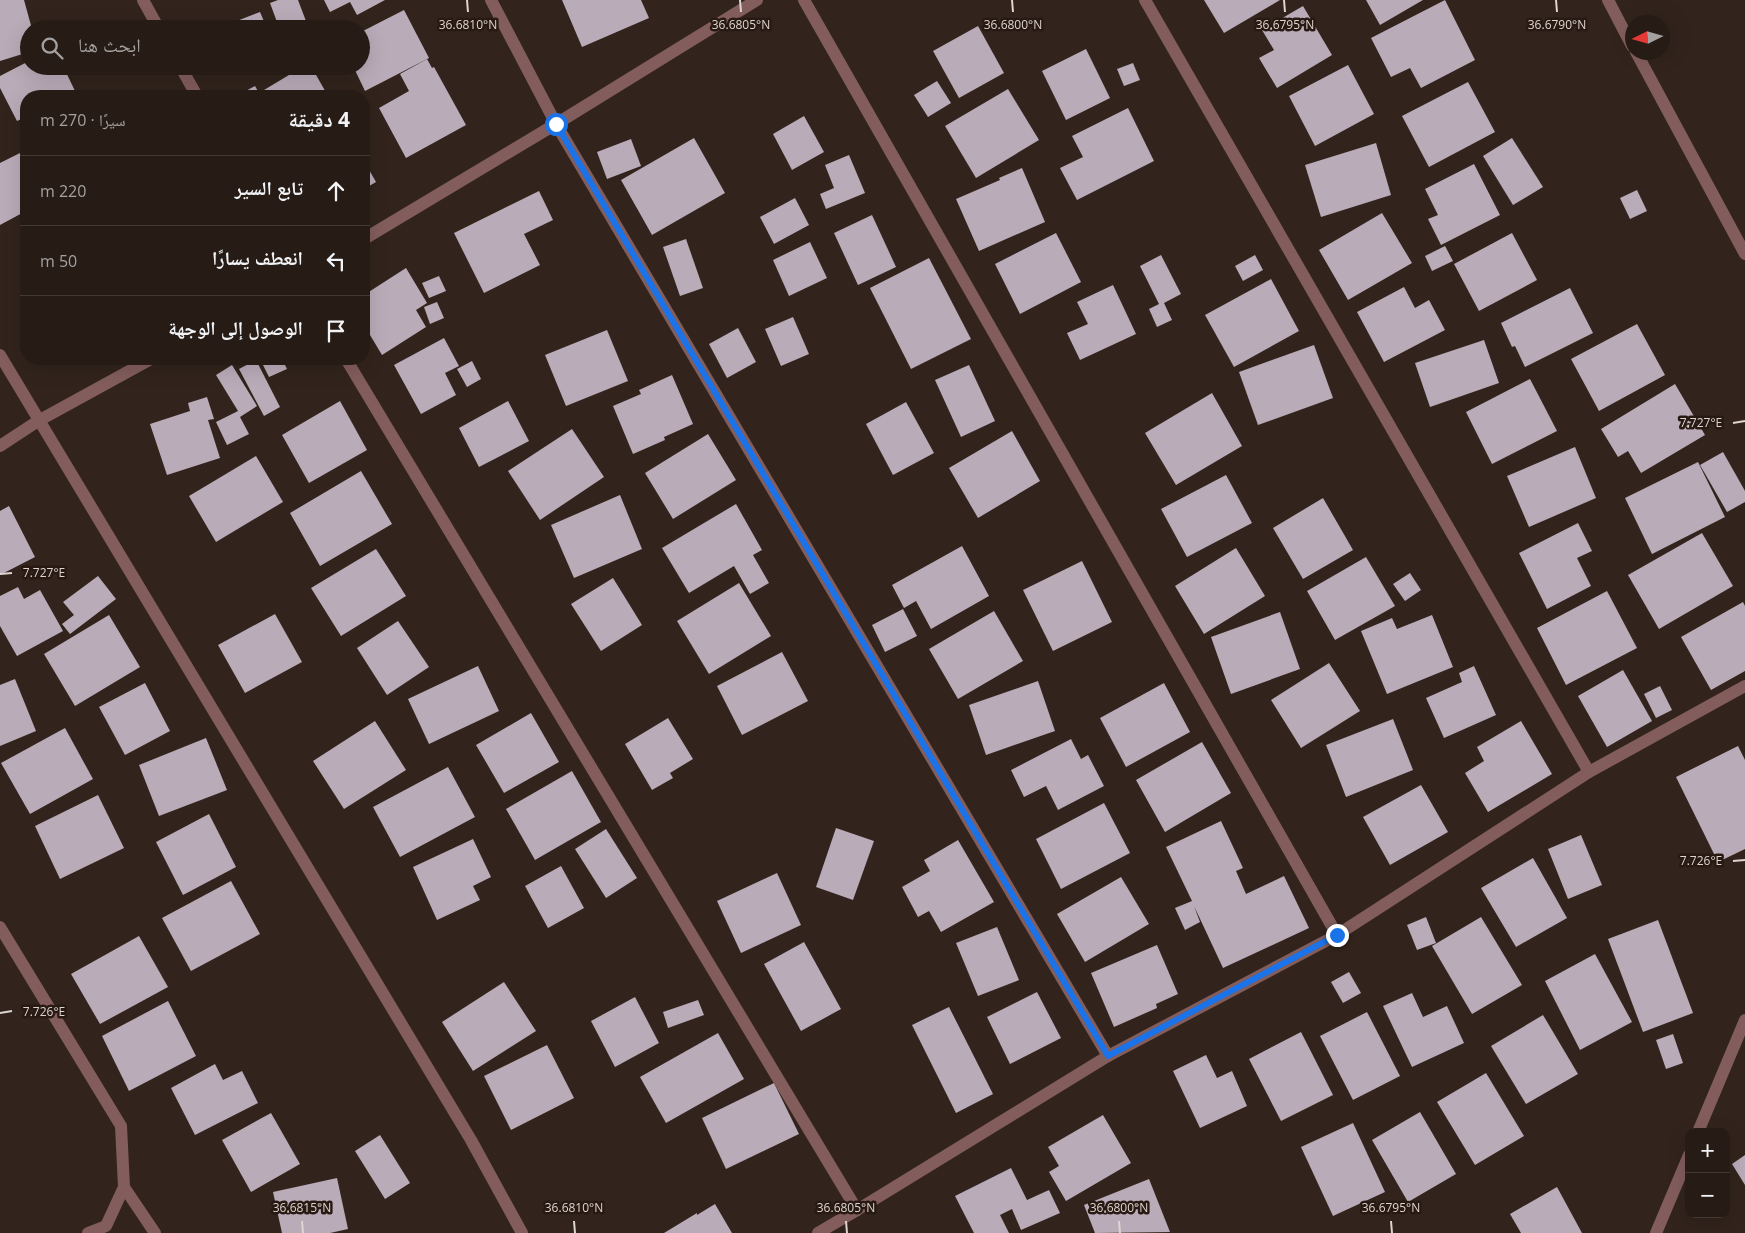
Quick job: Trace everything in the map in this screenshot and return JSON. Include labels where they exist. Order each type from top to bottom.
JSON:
[{"type":"street","points":[[143,0],[154,20]]},
{"type":"street","points":[[491,0],[556,124],[1108,1056]]},
{"type":"street","points":[[370,235],[757,0]]},
{"type":"street","points":[[804,0],[1337,935]]},
{"type":"street","points":[[1145,0],[1589,772]]},
{"type":"street","points":[[1608,0],[1625,33]]},
{"type":"street","points":[[1640,60],[1745,254]]},
{"type":"street","points":[[185,75],[193,90]]},
{"type":"street","points":[[0,355],[471,1140],[522,1233]]},
{"type":"street","points":[[0,446],[38,421],[140,365]]},
{"type":"street","points":[[350,365],[857,1210]]},
{"type":"street","points":[[818,1233],[1108,1056],[1337,935],[1589,772],[1745,686]]},
{"type":"street","points":[[0,927],[121,1126],[124,1187],[106,1226],[88,1233]]},
{"type":"street","points":[[1700,1128],[1745,1020]]},
{"type":"street","points":[[1656,1233],[1685,1164]]},
{"type":"street","points":[[124,1187],[155,1233]]},
{"type":"building","points":[[0,0],[24,0],[30,20],[20,20],[20,55],[0,61]]},
{"type":"building","points":[[278,0],[298,0],[306,20],[276,20],[270,3]]},
{"type":"building","points":[[324,0],[385,0],[357,15],[350,2],[330,12]]},
{"type":"building","points":[[562,0],[641,0],[649,18],[582,47]]},
{"type":"building","points":[[1204,0],[1280,0],[1224,33]]},
{"type":"building","points":[[1366,0],[1423,0],[1380,25]]},
{"type":"building","points":[[1445,0],[1475,60],[1421,88],[1410,68],[1391,77],[1371,38]]},
{"type":"building","points":[[1303,6],[1332,55],[1277,88],[1259,58],[1274,50],[1262,30]]},
{"type":"building","points":[[404,10],[429,58],[365,90],[357,75],[370,75],[370,27]]},
{"type":"building","points":[[260,12],[263,20],[239,20]]},
{"type":"building","points":[[978,26],[1004,73],[959,98],[933,51]]},
{"type":"building","points":[[1086,49],[1110,98],[1066,120],[1042,71]]},
{"type":"building","points":[[427,59],[432,68],[434,67],[466,125],[406,158],[379,108],[409,91],[400,74]]},
{"type":"building","points":[[1133,63],[1140,80],[1124,86],[1117,69]]},
{"type":"building","points":[[1348,65],[1374,114],[1315,146],[1289,96]]},
{"type":"building","points":[[20,66],[20,75],[67,75],[75,90],[20,90],[20,120],[17,121],[0,88],[0,76]]},
{"type":"building","points":[[289,75],[316,75],[325,90],[264,90]]},
{"type":"building","points":[[937,81],[951,103],[928,117],[914,95]]},
{"type":"building","points":[[1468,82],[1495,132],[1429,167],[1402,116]]},
{"type":"building","points":[[255,86],[257,90],[247,90]]},
{"type":"building","points":[[1008,89],[1039,140],[976,178],[945,126]]},
{"type":"building","points":[[1128,108],[1154,161],[1077,200],[1060,168],[1083,157],[1072,136]]},
{"type":"building","points":[[804,116],[824,152],[792,170],[773,134]]},
{"type":"building","points":[[694,138],[725,193],[652,235],[621,180]]},
{"type":"building","points":[[1512,138],[1543,187],[1513,205],[1483,156]]},
{"type":"building","points":[[631,139],[641,166],[607,179],[597,152]]},
{"type":"building","points":[[1376,143],[1391,195],[1321,217],[1305,165]]},
{"type":"building","points":[[20,153],[20,214],[0,225],[0,163]]},
{"type":"building","points":[[849,155],[865,193],[826,209],[820,194],[834,188],[825,165]]},
{"type":"building","points":[[1474,164],[1500,215],[1441,245],[1428,219],[1438,215],[1425,189]]},
{"type":"building","points":[[1022,168],[1045,222],[979,251],[956,199],[1000,180],[999,178]]},
{"type":"building","points":[[370,172],[376,182],[370,186]]},
{"type":"building","points":[[1637,190],[1647,211],[1630,219],[1620,198]]},
{"type":"building","points":[[539,191],[553,220],[524,234],[540,265],[484,293],[454,233]]},
{"type":"building","points":[[795,198],[809,225],[774,244],[760,217]]},
{"type":"building","points":[[1382,213],[1412,263],[1348,300],[1319,250]]},
{"type":"building","points":[[872,215],[896,267],[858,285],[834,233]]},
{"type":"building","points":[[1056,233],[1081,282],[1020,314],[995,264]]},
{"type":"building","points":[[1512,233],[1537,280],[1479,311],[1454,264]]},
{"type":"building","points":[[686,239],[703,288],[680,296],[663,247]]},
{"type":"building","points":[[810,242],[827,278],[789,296],[773,260]]},
{"type":"building","points":[[1445,246],[1453,261],[1432,271],[1425,256]]},
{"type":"building","points":[[1161,255],[1181,294],[1164,303],[1172,320],[1157,327],[1149,309],[1159,304],[1140,266]]},
{"type":"building","points":[[1255,255],[1263,270],[1243,281],[1235,266]]},
{"type":"building","points":[[929,258],[971,339],[911,369],[870,288]]},
{"type":"building","points":[[406,268],[427,303],[416,310],[426,327],[382,355],[370,335],[370,291]]},
{"type":"building","points":[[439,276],[446,291],[429,298],[422,283]]},
{"type":"building","points":[[1271,279],[1299,331],[1234,367],[1205,315]]},
{"type":"building","points":[[1113,285],[1136,334],[1080,360],[1067,333],[1088,324],[1077,302]]},
{"type":"building","points":[[1404,287],[1415,308],[1429,300],[1445,330],[1384,362],[1357,312]]},
{"type":"building","points":[[1570,288],[1593,333],[1525,367],[1515,346],[1512,347],[1501,323]]},
{"type":"building","points":[[437,302],[444,318],[430,324],[424,307]]},
{"type":"building","points":[[793,317],[809,354],[781,366],[765,329]]},
{"type":"building","points":[[1637,324],[1665,375],[1599,411],[1571,359]]},
{"type":"building","points":[[738,328],[756,362],[727,378],[709,344]]},
{"type":"building","points":[[607,330],[628,381],[566,406],[545,355]]},
{"type":"building","points":[[444,338],[459,366],[445,373],[456,395],[421,414],[394,365]]},
{"type":"building","points":[[1484,340],[1499,383],[1430,407],[1415,363]]},
{"type":"building","points":[[1314,345],[1333,398],[1258,425],[1239,372]]},
{"type":"building","points":[[472,361],[481,379],[467,387],[457,369]]},
{"type":"building","points":[[232,365],[257,406],[240,417],[249,434],[227,445],[216,422],[238,411],[216,375]]},
{"type":"building","points":[[247,365],[259,365],[280,407],[264,416],[239,369]]},
{"type":"building","points":[[263,365],[285,365],[287,369],[269,377]]},
{"type":"building","points":[[969,365],[995,421],[961,437],[935,380]]},
{"type":"building","points":[[672,375],[693,424],[664,437],[665,440],[633,454],[613,406],[641,394],[639,390]]},
{"type":"building","points":[[1530,379],[1557,431],[1492,464],[1466,412]]},
{"type":"building","points":[[1675,384],[1705,435],[1641,473],[1628,451],[1618,457],[1601,429]]},
{"type":"building","points":[[1212,393],[1242,446],[1176,485],[1145,433]]},
{"type":"building","points":[[207,397],[214,419],[208,420],[220,458],[167,475],[150,424],[190,411],[188,403]]},
{"type":"building","points":[[340,401],[367,450],[309,483],[282,435]]},
{"type":"building","points":[[508,401],[529,441],[479,467],[459,428]]},
{"type":"building","points":[[906,402],[934,453],[893,475],[866,424]]},
{"type":"building","points":[[572,429],[604,477],[540,520],[508,471]]},
{"type":"building","points":[[1012,431],[1040,481],[978,518],[949,468]]},
{"type":"building","points":[[708,434],[736,480],[673,519],[645,473]]},
{"type":"building","points":[[1575,447],[1596,498],[1529,527],[1507,476]]},
{"type":"building","points":[[1723,452],[1745,491],[1745,502],[1727,512],[1700,465]]},
{"type":"building","points":[[256,456],[283,502],[216,542],[189,496]]},
{"type":"building","points":[[1698,462],[1725,517],[1652,554],[1625,498]]},
{"type":"building","points":[[361,471],[392,524],[320,566],[290,513]]},
{"type":"building","points":[[1226,475],[1252,523],[1187,557],[1161,509]]},
{"type":"building","points":[[620,495],[642,549],[574,578],[551,525]]},
{"type":"building","points":[[1323,498],[1353,550],[1303,579],[1273,528]]},
{"type":"building","points":[[736,504],[762,550],[753,555],[769,583],[750,594],[734,566],[689,593],[662,548]]},
{"type":"building","points":[[9,506],[35,557],[0,575],[0,511]]},
{"type":"building","points":[[1578,523],[1592,551],[1577,558],[1591,586],[1547,609],[1519,553]]},
{"type":"building","points":[[1702,533],[1733,586],[1659,629],[1628,575]]},
{"type":"building","points":[[962,546],[989,596],[931,629],[916,601],[904,608],[892,585]]},
{"type":"building","points":[[1236,548],[1265,596],[1204,634],[1175,586]]},
{"type":"building","points":[[376,549],[406,596],[341,636],[311,588]]},
{"type":"building","points":[[1366,557],[1395,606],[1335,640],[1307,591]]},
{"type":"building","points":[[1082,561],[1112,622],[1053,651],[1023,590]]},
{"type":"building","points":[[1410,573],[1421,590],[1405,601],[1393,584]]},
{"type":"building","points":[[98,576],[116,599],[70,634],[62,624],[74,615],[63,602]]},
{"type":"building","points":[[613,578],[642,625],[601,651],[571,604]]},
{"type":"building","points":[[739,583],[771,636],[709,674],[677,621]]},
{"type":"building","points":[[18,587],[24,599],[40,590],[63,631],[17,656],[0,626],[0,596]]},
{"type":"building","points":[[1607,591],[1637,648],[1566,685],[1537,628]]},
{"type":"building","points":[[1743,602],[1745,606],[1745,671],[1711,690],[1681,637]]},
{"type":"building","points":[[903,609],[917,636],[885,652],[872,625]]},
{"type":"building","points":[[994,611],[1023,661],[958,699],[929,649]]},
{"type":"building","points":[[1280,612],[1300,669],[1231,694],[1211,637]]},
{"type":"building","points":[[275,614],[302,662],[245,693],[218,645]]},
{"type":"building","points":[[109,615],[140,667],[75,706],[44,654]]},
{"type":"building","points":[[1432,615],[1453,667],[1387,694],[1361,631],[1392,618],[1397,629]]},
{"type":"building","points":[[398,621],[429,667],[387,695],[357,648]]},
{"type":"building","points":[[782,652],[808,701],[742,735],[717,686]]},
{"type":"building","points":[[1329,663],[1360,711],[1301,748],[1271,700]]},
{"type":"building","points":[[478,666],[499,711],[429,744],[408,699]]},
{"type":"building","points":[[1474,666],[1496,715],[1444,738],[1426,698],[1462,682],[1459,673]]},
{"type":"building","points":[[1623,670],[1652,721],[1607,747],[1578,696]]},
{"type":"building","points":[[15,679],[36,731],[0,746],[0,685]]},
{"type":"building","points":[[1038,681],[1055,731],[986,755],[969,705]]},
{"type":"building","points":[[145,683],[170,731],[125,755],[99,707]]},
{"type":"building","points":[[1164,683],[1190,732],[1126,767],[1100,718]]},
{"type":"building","points":[[1660,686],[1672,710],[1656,718],[1644,694]]},
{"type":"building","points":[[531,713],[559,762],[504,793],[476,745]]},
{"type":"building","points":[[668,718],[693,759],[670,773],[673,778],[652,790],[625,744]]},
{"type":"building","points":[[1393,719],[1413,770],[1346,797],[1326,745]]},
{"type":"building","points":[[375,721],[406,770],[344,809],[313,761]]},
{"type":"building","points":[[1521,721],[1552,774],[1488,812],[1465,773],[1484,761],[1477,747]]},
{"type":"building","points":[[65,728],[93,779],[30,814],[1,763]]},
{"type":"building","points":[[206,738],[227,790],[159,816],[139,765]]},
{"type":"building","points":[[1071,739],[1081,759],[1088,755],[1104,786],[1058,810],[1046,786],[1024,797],[1011,770]]},
{"type":"building","points":[[1202,742],[1231,793],[1165,832],[1136,780]]},
{"type":"building","points":[[1738,746],[1745,760],[1745,849],[1718,862],[1676,777]]},
{"type":"building","points":[[448,767],[475,817],[400,857],[373,807]]},
{"type":"building","points":[[572,771],[601,822],[535,860],[506,809]]},
{"type":"building","points":[[1421,785],[1448,832],[1390,865],[1363,817]]},
{"type":"building","points":[[98,795],[124,848],[60,879],[35,826]]},
{"type":"building","points":[[1104,803],[1130,853],[1061,889],[1036,839]]},
{"type":"building","points":[[209,814],[236,867],[183,895],[156,842]]},
{"type":"building","points":[[1221,821],[1243,868],[1236,871],[1246,894],[1284,876],[1309,928],[1223,968],[1194,906],[1200,922],[1185,930],[1175,908],[1192,901],[1166,847]]},
{"type":"building","points":[[836,828],[874,841],[853,900],[816,887]]},
{"type":"building","points":[[606,829],[637,878],[606,898],[575,849]]},
{"type":"building","points":[[1581,835],[1602,885],[1568,899],[1548,849]]},
{"type":"building","points":[[473,839],[491,877],[473,886],[480,900],[437,920],[413,867]]},
{"type":"building","points":[[958,840],[994,902],[941,932],[929,911],[918,917],[902,887],[930,871],[924,860]]},
{"type":"building","points":[[1533,858],[1567,918],[1516,947],[1481,888]]},
{"type":"building","points":[[561,866],[584,908],[548,928],[525,886]]},
{"type":"building","points":[[777,873],[801,925],[741,953],[717,901]]},
{"type":"building","points":[[1121,877],[1149,924],[1085,962],[1057,914]]},
{"type":"building","points":[[231,881],[260,934],[191,971],[162,918]]},
{"type":"building","points":[[1426,917],[1436,943],[1417,950],[1407,925]]},
{"type":"building","points":[[1481,917],[1522,985],[1472,1014],[1432,946]]},
{"type":"building","points":[[1658,920],[1693,1013],[1643,1032],[1608,939]]},
{"type":"building","points":[[997,927],[1019,980],[978,996],[956,943]]},
{"type":"building","points":[[139,936],[168,987],[100,1024],[71,974]]},
{"type":"building","points":[[804,942],[841,1009],[801,1031],[764,964]]},
{"type":"building","points":[[1157,945],[1178,994],[1156,1004],[1157,1008],[1114,1027],[1091,973]]},
{"type":"building","points":[[1595,954],[1632,1022],[1580,1050],[1545,981]]},
{"type":"building","points":[[1349,972],[1361,993],[1343,1003],[1331,982]]},
{"type":"building","points":[[504,982],[536,1031],[473,1071],[442,1022]]},
{"type":"building","points":[[1037,992],[1061,1038],[1010,1064],[987,1017]]},
{"type":"building","points":[[1412,993],[1423,1017],[1447,1006],[1464,1043],[1412,1067],[1383,1006]]},
{"type":"building","points":[[635,997],[659,1043],[615,1067],[591,1021]]},
{"type":"building","points":[[698,1000],[704,1015],[668,1028],[663,1012]]},
{"type":"building","points":[[168,1001],[196,1056],[129,1091],[102,1036]]},
{"type":"building","points":[[949,1007],[993,1094],[956,1113],[912,1025]]},
{"type":"building","points":[[1367,1012],[1400,1076],[1353,1100],[1320,1036]]},
{"type":"building","points":[[1543,1015],[1578,1074],[1526,1104],[1491,1046]]},
{"type":"building","points":[[1301,1032],[1333,1095],[1281,1121],[1249,1059]]},
{"type":"building","points":[[718,1033],[744,1079],[666,1123],[640,1077]]},
{"type":"building","points":[[1673,1034],[1683,1063],[1666,1069],[1656,1040]]},
{"type":"building","points":[[547,1045],[574,1098],[511,1130],[484,1076]]},
{"type":"building","points":[[1206,1055],[1217,1078],[1232,1071],[1247,1106],[1200,1128],[1173,1071]]},
{"type":"building","points":[[215,1064],[223,1080],[242,1071],[258,1103],[195,1135],[171,1088]]},
{"type":"building","points":[[1486,1073],[1524,1136],[1475,1165],[1437,1102]]},
{"type":"building","points":[[774,1083],[799,1134],[726,1169],[702,1118]]},
{"type":"building","points":[[1420,1112],[1456,1174],[1408,1202],[1372,1140]]},
{"type":"building","points":[[271,1113],[300,1164],[251,1192],[222,1140]]},
{"type":"building","points":[[1103,1115],[1131,1163],[1066,1201],[1049,1172],[1059,1166],[1048,1147]]},
{"type":"building","points":[[1353,1123],[1385,1192],[1333,1216],[1301,1147]]},
{"type":"building","points":[[380,1135],[410,1183],[385,1199],[355,1151]]},
{"type":"building","points":[[1745,1155],[1745,1185],[1732,1164]]},
{"type":"building","points":[[1011,1168],[1027,1200],[1049,1190],[1060,1213],[1021,1230],[1012,1209],[1000,1215],[1009,1233],[974,1233],[955,1196]]},
{"type":"building","points":[[337,1178],[348,1229],[330,1233],[282,1233],[273,1192]]},
{"type":"building","points":[[1149,1179],[1170,1232],[1095,1233],[1084,1205]]},
{"type":"building","points":[[1557,1187],[1582,1233],[1521,1233],[1510,1214]]},
{"type":"building","points":[[715,1204],[732,1233],[664,1233],[697,1213],[697,1215]]},
{"type":"route","points":[[556,124],[1108,1056],[1337,935]]}]
